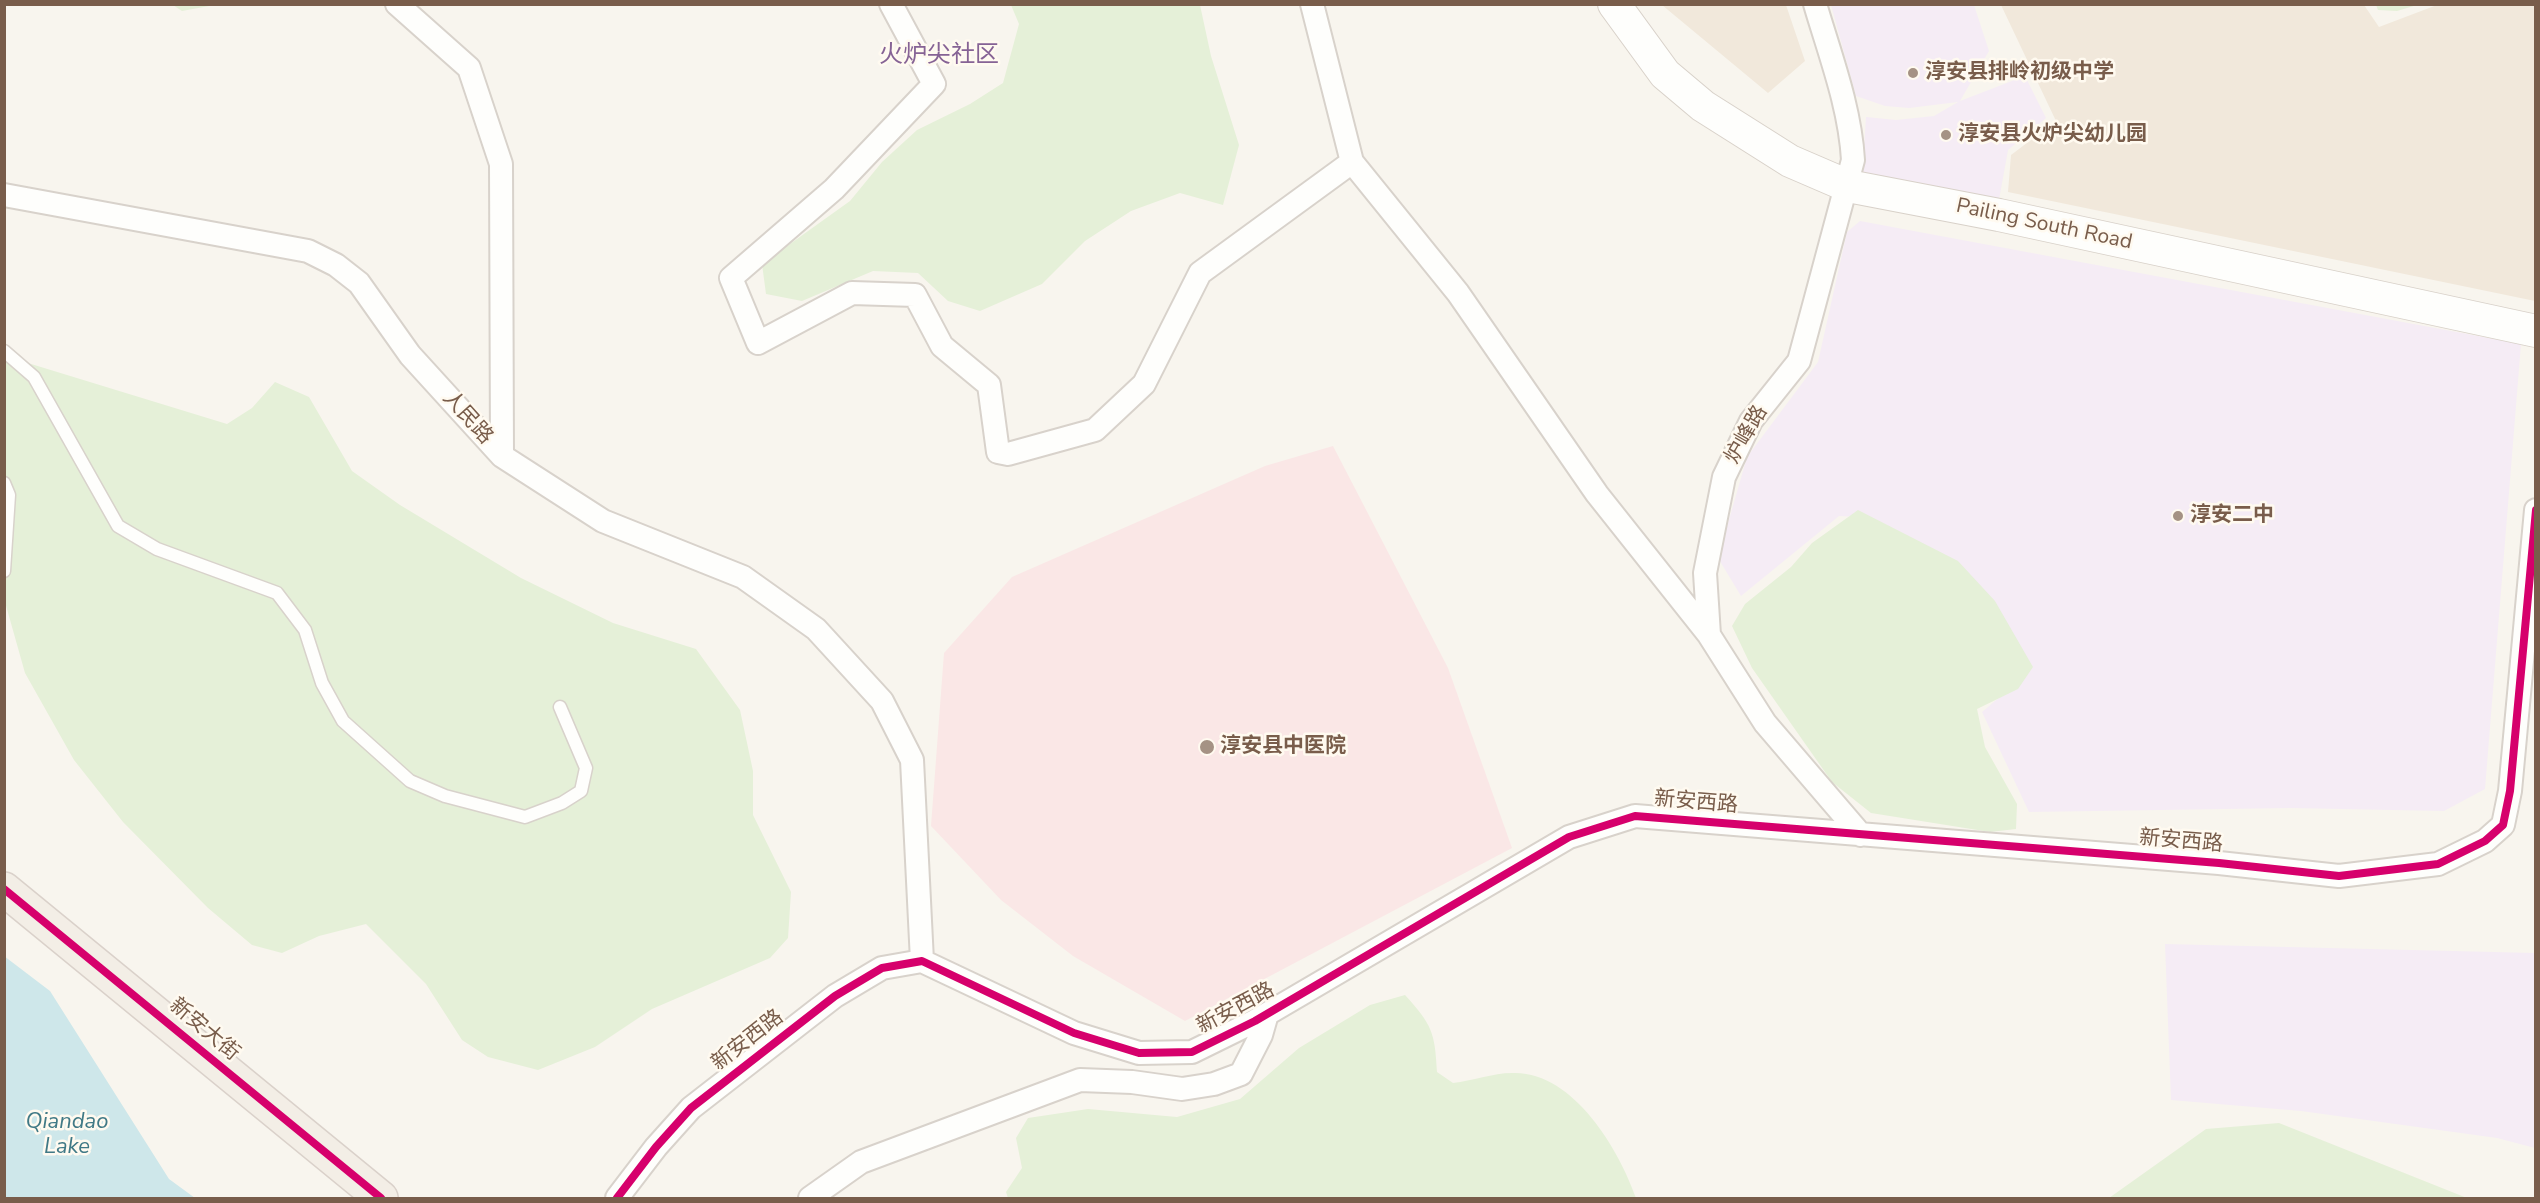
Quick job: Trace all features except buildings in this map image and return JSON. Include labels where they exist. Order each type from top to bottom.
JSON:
[{"type":"main road","name":"新安大街","points":[[4,889],[381,1198]]},
{"type":"street","name":"人民路","points":[[397,4],[469,68],[501,164],[502,456]]},
{"type":"street","points":[[891,4],[934,84],[834,189],[731,278],[758,344],[852,293],[915,295],[942,346],[989,385],[998,452],[1008,454],[1095,430],[1144,384],[1200,273],[1352,162]]},
{"type":"street","points":[[1312,4],[1352,162],[1458,293],[1597,494],[1709,635]]},
{"type":"street","name":"Pailing South Road","points":[[1614,4],[1665,74],[1703,106],[1790,161],[1848,186],[1999,215],[2535,331]]},
{"type":"street","name":"炉峰路","points":[[1815,4],[1852,137],[1853,160],[1848,186],[1799,361],[1751,421],[1724,477],[1705,573],[1709,635],[1765,723],[1861,835]]},
{"type":"street","name":"人民路","points":[[4,195],[308,251],[336,265],[358,283],[410,355],[502,456]]},
{"type":"street","points":[[502,456],[603,521],[743,577],[816,629],[882,700],[912,760],[922,961]]},
{"type":"street","name":"新安西路","points":[[617,1198],[656,1147],[700,1101],[835,996],[882,968],[922,961],[1074,1034],[1138,1053],[1192,1053],[1267,1014],[1569,837],[1635,816],[2219,863],[2339,876],[2439,864],[2485,842],[2503,825],[2510,791],[2535,510]]},
{"type":"street","points":[[810,1198],[861,1162],[1080,1080],[1132,1082],[1182,1089],[1214,1084],[1241,1074],[1260,1035],[1267,1014]]},
{"type":"lane","points":[[4,351],[34,377],[118,526],[157,549],[277,593],[305,630],[322,683],[343,721],[410,781],[445,796],[525,817],[562,803],[581,791],[586,768],[560,707]]},
{"type":"lane","points":[[4,483],[9,495],[4,571]]},
{"type":"shaded area","points":[[1662,5],[1786,5],[1805,61],[1768,93]]},
{"type":"shaded area","points":[[1831,5],[1974,5],[1989,51],[1960,101],[2025,76],[2046,118],[2008,150],[1998,205],[1862,179],[1866,117],[1896,120],[1934,116],[1958,102],[1909,108],[1885,106],[1856,96]]},
{"type":"shaded area","points":[[2001,5],[2364,5],[2379,27],[2437,5],[2535,5],[2535,301],[2008,192],[2011,155],[2056,121]]},
{"type":"shaded area","name":"淳安二中","points":[[1860,221],[2521,344],[2485,789],[2444,811],[2290,808],[2029,812],[1982,712],[2014,685],[1859,517],[1839,516],[1741,596],[1718,558],[1747,457],[1818,362],[1847,232]]},
{"type":"shaded area","name":"淳安县中医院","points":[[1333,446],[1448,668],[1512,848],[1185,1021],[1073,956],[1001,900],[931,826],[944,653],[1012,577],[1265,466]]},
{"type":"shaded area","points":[[2165,944],[2535,953],[2535,1148],[2497,1138],[2301,1111],[2171,1100]]},
{"type":"green space","points":[[173,4],[220,4],[182,11],[173,5]]},
{"type":"green space","points":[[1011,5],[1200,5],[1211,56],[1239,145],[1223,205],[1180,193],[1131,211],[1085,241],[1042,284],[980,311],[948,301],[918,273],[873,271],[802,301],[766,294],[762,264],[850,201],[882,162],[917,130],[970,104],[1003,83],[1019,24]]},
{"type":"green space","points":[[2376,5],[2417,5],[2397,11],[2378,10]]},
{"type":"green space","points":[[5,356],[227,424],[252,408],[275,382],[309,397],[352,471],[400,505],[521,578],[613,623],[696,649],[740,710],[753,771],[753,815],[791,892],[788,938],[770,958],[652,1009],[595,1047],[538,1070],[488,1057],[462,1040],[426,984],[366,924],[319,936],[282,953],[252,945],[208,908],[123,822],[74,760],[25,673],[5,602]]},
{"type":"green space","points":[[1858,510],[1958,561],[1995,601],[2033,667],[2018,689],[1977,709],[1985,747],[2017,804],[2016,829],[1990,832],[1871,813],[1832,782],[1752,668],[1732,626],[1745,604],[1791,567],[1812,543]]},
{"type":"green space","points":[[1405,995],[1421,1014],[1430,1030],[1435,1047],[1437,1072],[1453,1083],[1512,1073],[1534,1076],[1554,1084],[1573,1098],[1605,1136],[1618,1157],[1636,1198],[1008,1198],[1006,1192],[1022,1168],[1016,1138],[1028,1118],[1088,1109],[1177,1117],[1240,1099],[1299,1048],[1370,1005]]},
{"type":"green space","points":[[2279,1123],[2467,1198],[2109,1198],[2206,1129]]},
{"type":"water","name":"Qiandao Lake","points":[[4,956],[50,991],[169,1179],[195,1198],[5,1198]]},
{"type":"cycle path","points":[[617,1198],[656,1147],[691,1108],[835,996],[882,968],[922,961],[1074,1033],[1139,1053],[1192,1052],[1255,1021],[1569,837],[1635,816],[2219,863],[2339,876],[2438,864],[2485,841],[2503,825],[2510,791],[2536,510]]},
{"type":"cycle path","points":[[4,889],[381,1198]]},
{"type":"place","name":"淳安县排岭初级中学","points":[[1913,73]]},
{"type":"place","name":"淳安县火炉尖幼儿园","points":[[1946,135]]},
{"type":"place","name":"淳安二中","points":[[2178,516]]},
{"type":"place","name":"淳安县中医院","points":[[1207,747]]},
{"type":"district","name":"火炉尖社区","points":[[939,56]]}]
